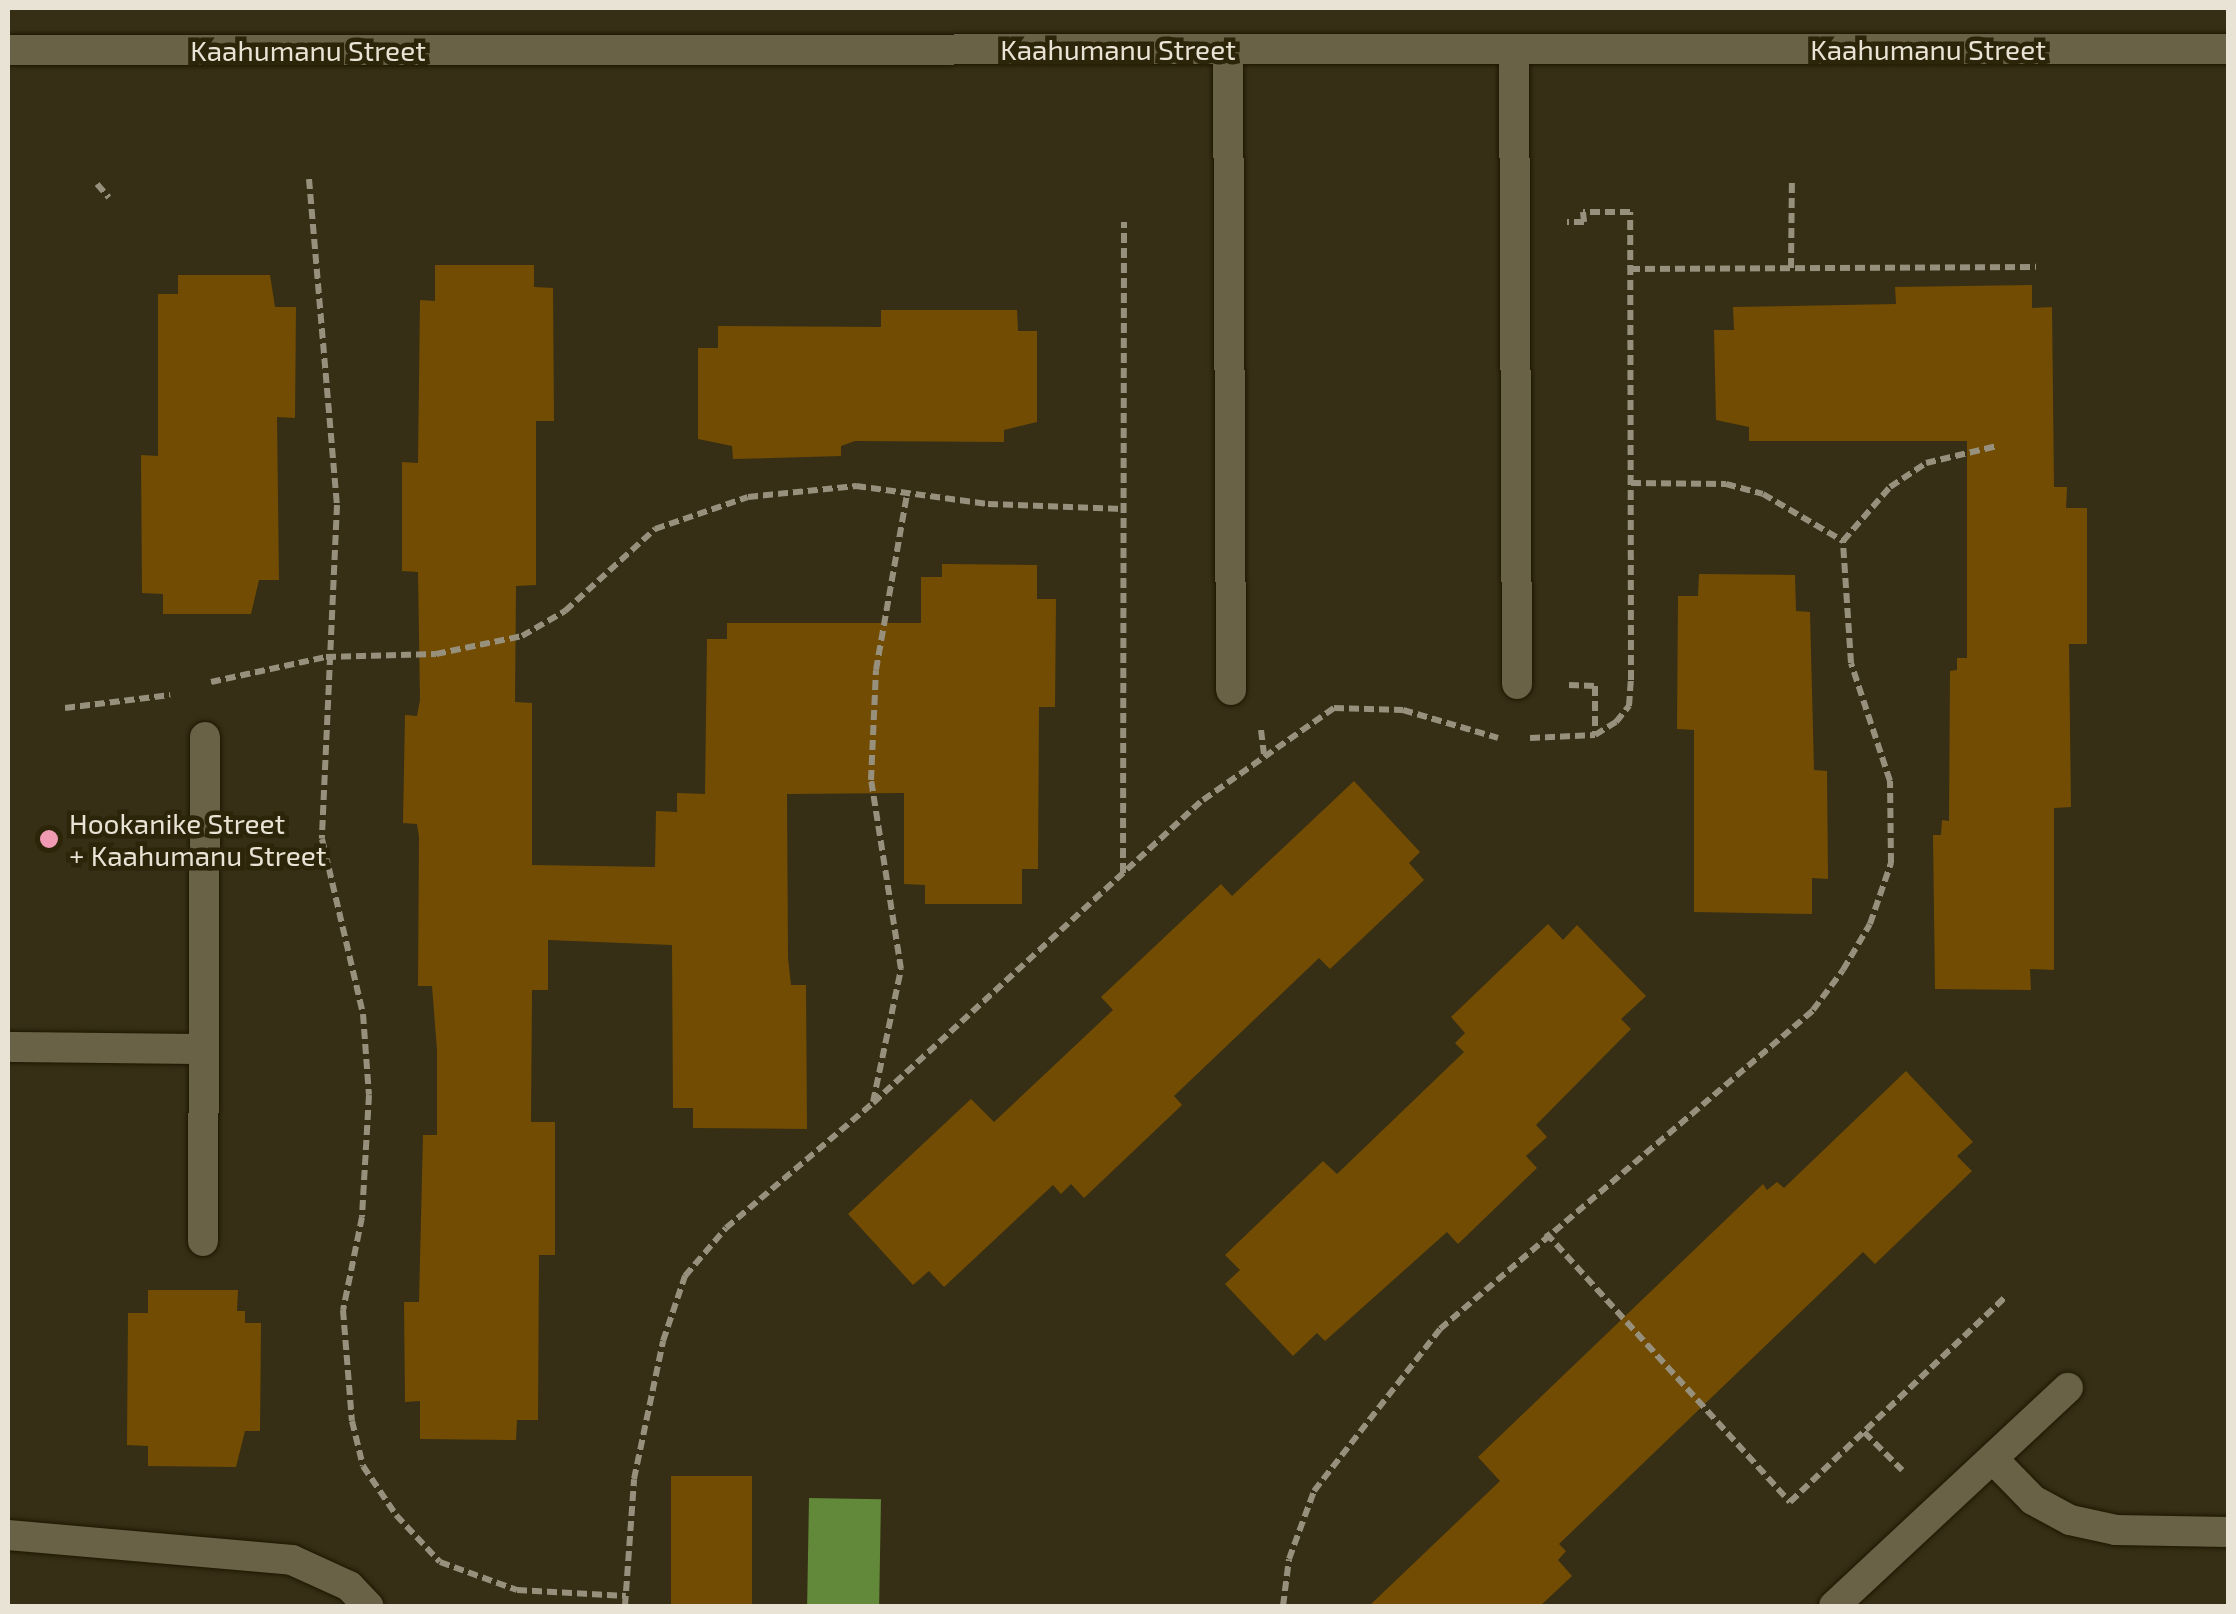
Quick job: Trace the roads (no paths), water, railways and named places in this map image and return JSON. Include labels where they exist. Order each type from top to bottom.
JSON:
[{"type":"street","name":"Kaahumanu Street","points":[[8,50],[2228,48]]},
{"type":"street","points":[[1228,49],[1231,690]]},
{"type":"street","points":[[1514,49],[1518,684]]},
{"type":"street","points":[[202,1241],[206,738]]},
{"type":"street","points":[[8,1047],[204,1048]]},
{"type":"street","points":[[1834,1606],[2068,1388]]},
{"type":"street","points":[[1993,1459],[2033,1500],[2070,1520],[2116,1530],[2228,1532]]},
{"type":"street","points":[[8,1535],[292,1560],[349,1586],[368,1606]]},
{"type":"place","name":"Hookanike Street + Kaahumanu Street","points":[[49,839]]}]
